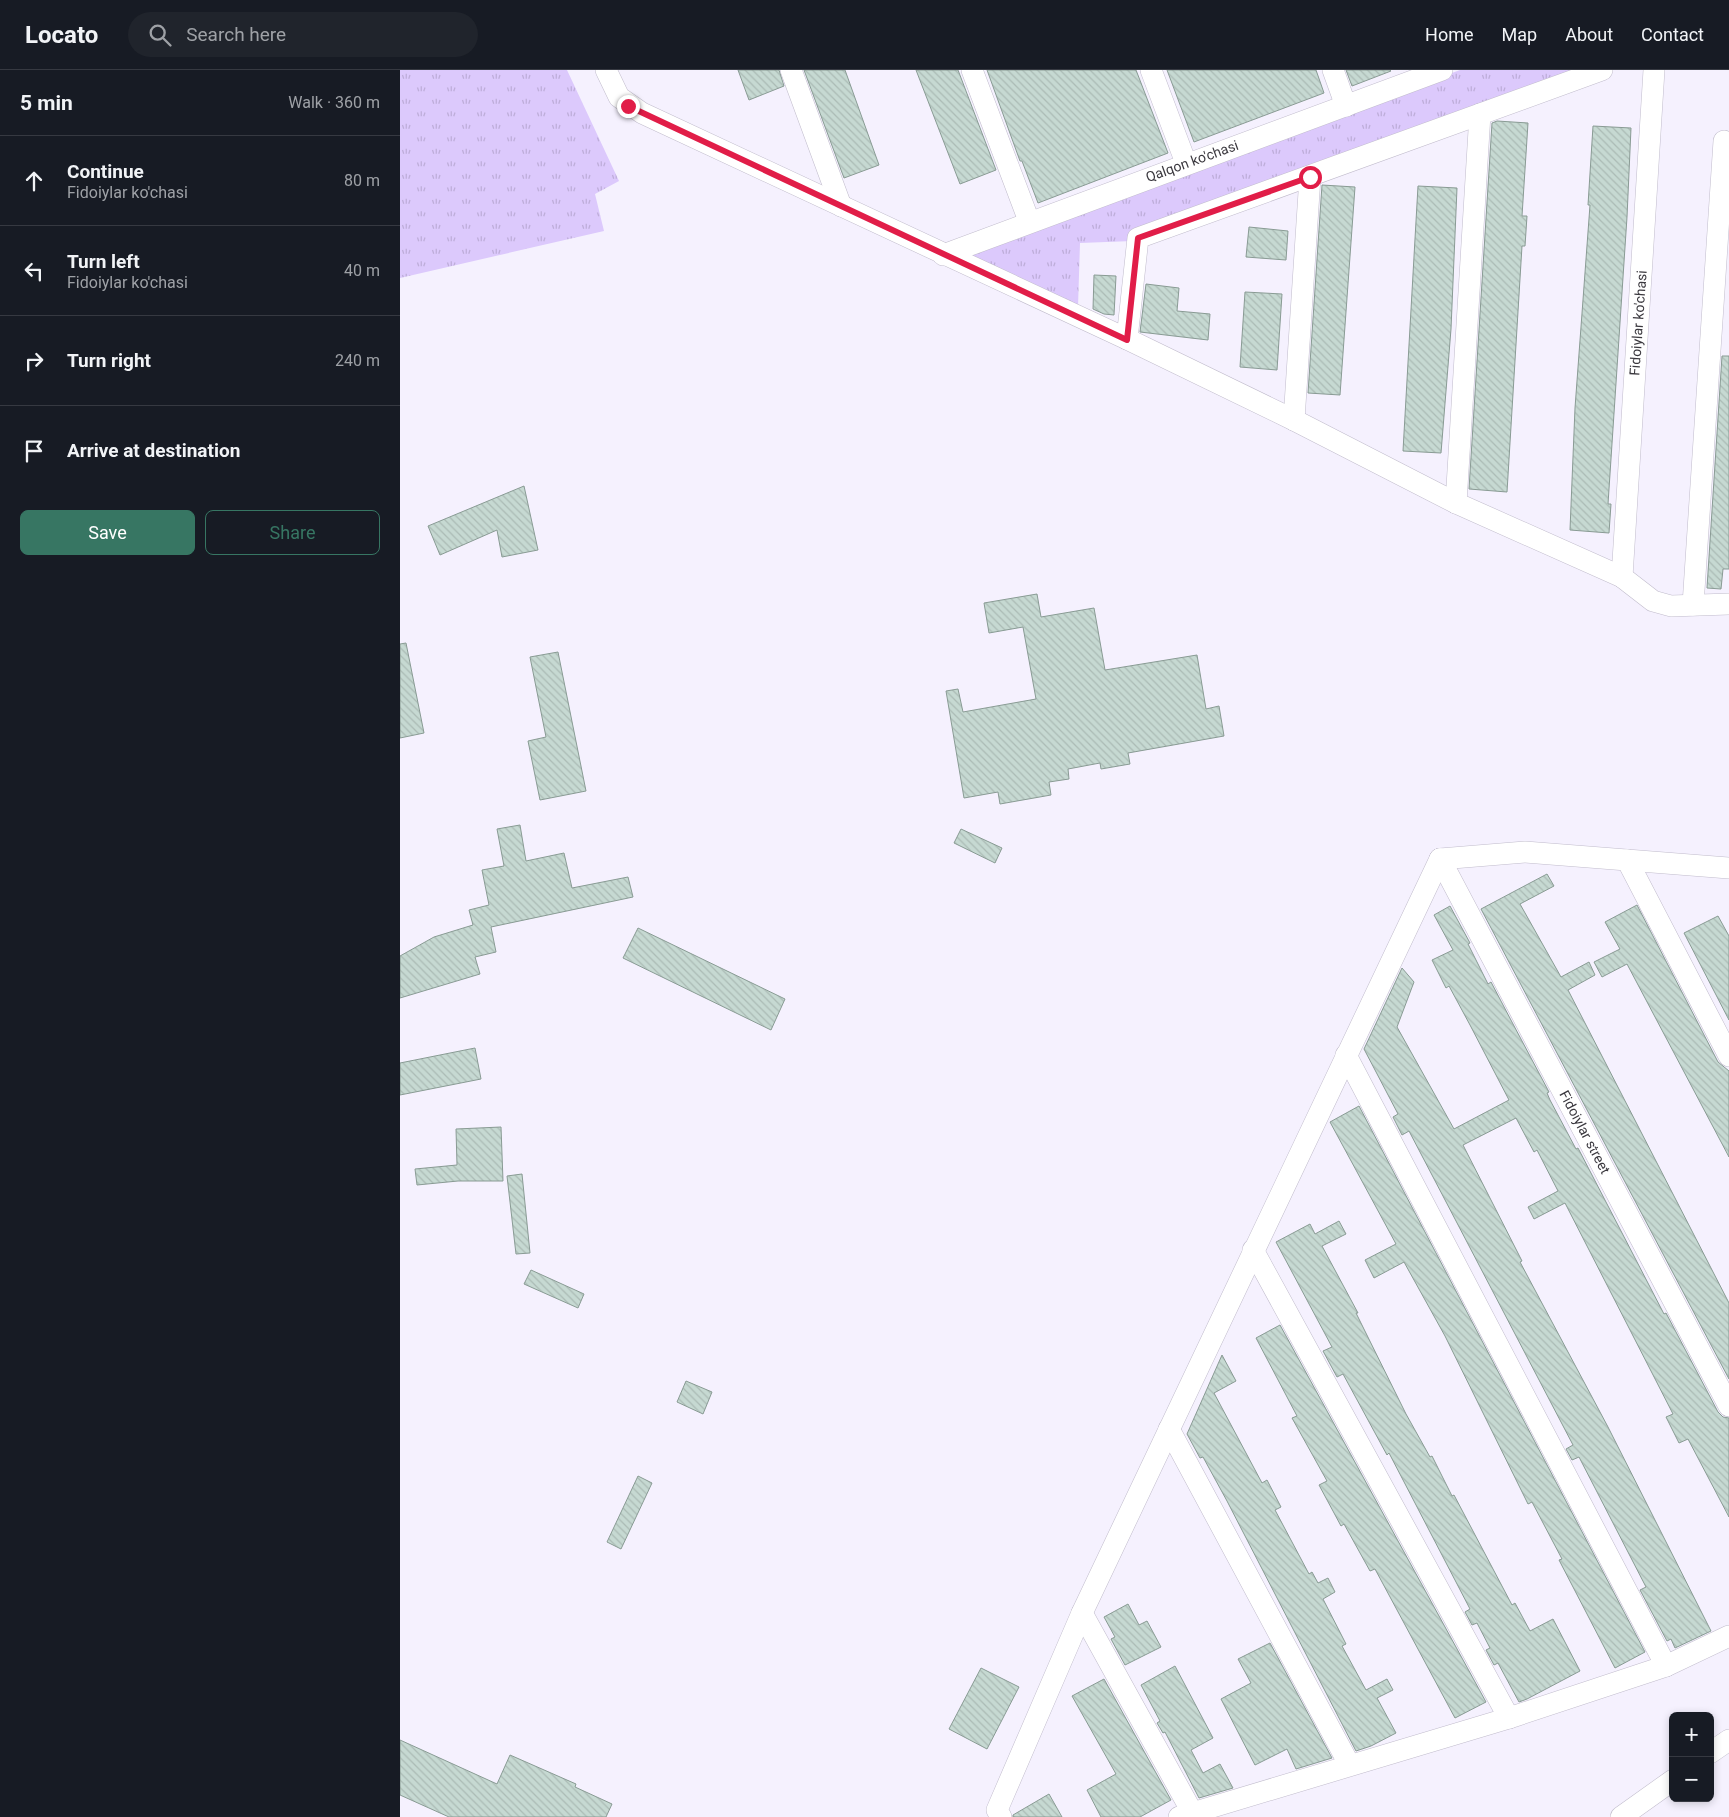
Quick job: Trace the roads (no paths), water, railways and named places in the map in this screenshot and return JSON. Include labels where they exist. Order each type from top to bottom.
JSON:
[{"type":"street","points":[[606,70],[619,97],[628,106],[1294,420],[1456,503],[1622,577],[1653,601],[1671,606],[1729,604]]},
{"type":"street","points":[[791,70],[841,206]]},
{"type":"street","points":[[972,70],[1029,221]]},
{"type":"street","points":[[1151,70],[1186,163]]},
{"type":"street","points":[[1332,70],[1346,106]]},
{"type":"street","name":"Qalqon ko'chasi","points":[[944,255],[1029,221],[1442,70]]},
{"type":"street","points":[[1127,340],[1138,238],[1602,70]]},
{"type":"street","name":"Fidoiylar ko'chasi","points":[[1622,577],[1654,70]]},
{"type":"street","points":[[1456,503],[1480,114]]},
{"type":"street","points":[[1693,605],[1724,141]]},
{"type":"street","points":[[1294,420],[1310,177]]},
{"type":"street","points":[[1001,1817],[997,1810],[1082,1612],[1440,859],[1525,852],[1729,868]]},
{"type":"street","name":"Fidoiylar street","points":[[1440,859],[1729,1406]]},
{"type":"street","points":[[1626,860],[1729,1056]]},
{"type":"street","points":[[1346,1055],[1666,1666]]},
{"type":"street","points":[[1253,1250],[1509,1718]]},
{"type":"street","points":[[1170,1428],[1349,1764]]},
{"type":"street","points":[[1082,1612],[1185,1815],[1349,1764],[1509,1718],[1666,1666],[1729,1636]]},
{"type":"street","points":[[1714,1750],[1729,1740]]},
{"type":"street","points":[[1621,1817],[1669,1783]]}]
